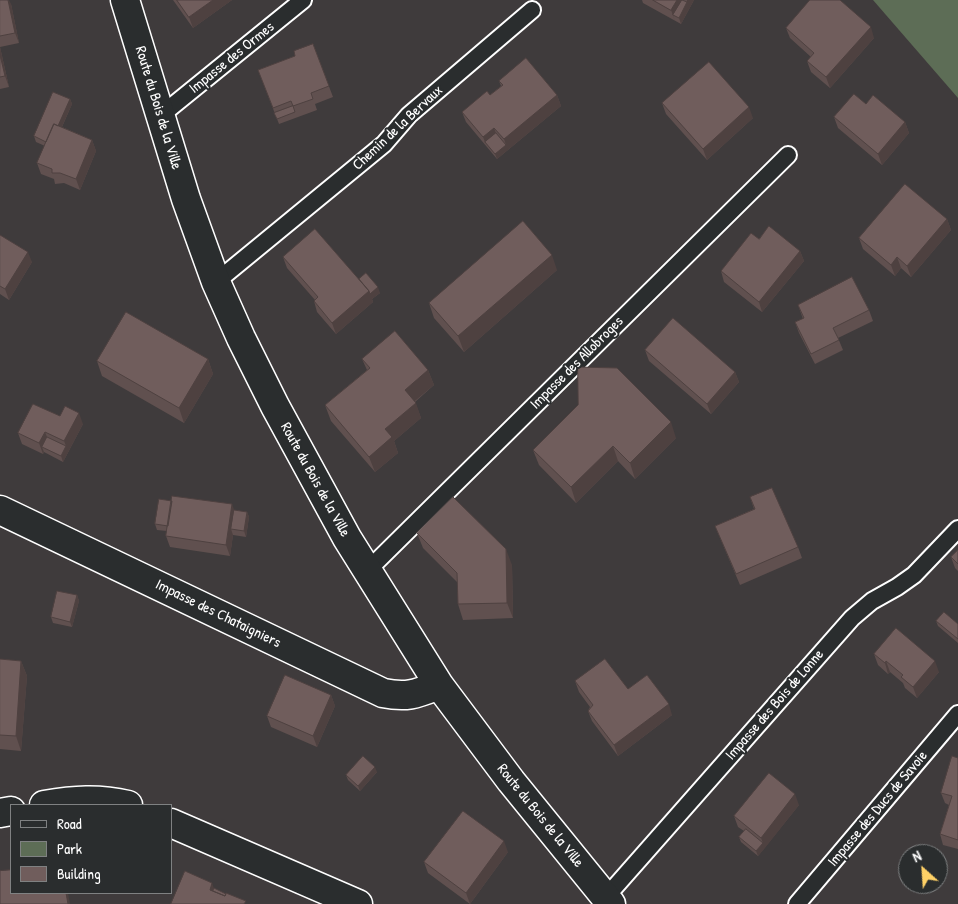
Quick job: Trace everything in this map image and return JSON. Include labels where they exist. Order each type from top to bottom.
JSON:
[{"type":"street","name":"Route du Bois de la Ville","points":[[125,0],[186,199],[216,282],[275,406],[347,538],[439,685],[511,781],[608,901]]},
{"type":"street","name":"Impasse des Chataigniers","points":[[0,510],[382,693],[404,696],[439,685]]},
{"type":"street","points":[[50,804],[86,800],[123,804]]},
{"type":"street","points":[[172,823],[358,904]]},
{"type":"lane","name":"Impasse des Ormes","points":[[160,116],[303,0]]},
{"type":"lane","name":"Chemin de la Bervaux","points":[[216,282],[384,144],[409,114],[532,10]]},
{"type":"lane","name":"Impasse des Allobroges","points":[[367,571],[788,155]]},
{"type":"lane","name":"Impasse des Bois de Lonne","points":[[608,901],[852,618],[872,601],[914,575],[958,529]]},
{"type":"lane","name":"Impasse des Ducs de Savoie","points":[[797,904],[958,714]]},
{"type":"green space","points":[[873,0],[958,0],[958,98]]},
{"type":"building","points":[[0,0],[8,0],[15,33],[0,36]]},
{"type":"building","points":[[177,0],[213,0],[189,17]]},
{"type":"building","points":[[653,0],[677,0],[671,10]]},
{"type":"building","points":[[682,0],[687,2],[679,18],[673,15]]},
{"type":"building","points":[[810,0],[840,0],[871,27],[826,77],[807,61],[814,53],[786,28]]},
{"type":"building","points":[[313,44],[329,86],[311,93],[313,99],[293,106],[291,101],[273,108],[258,70],[295,56],[294,51]]},
{"type":"building","points":[[0,55],[5,76],[0,77]]},
{"type":"building","points":[[526,58],[557,95],[504,139],[494,128],[483,137],[462,112],[487,91],[490,95],[503,85],[499,81]]},
{"type":"building","points":[[709,62],[749,107],[703,149],[662,103]]},
{"type":"building","points":[[53,92],[70,99],[58,126],[54,124],[46,142],[34,136]]},
{"type":"building","points":[[854,94],[866,104],[873,95],[905,122],[878,154],[834,117]]},
{"type":"building","points":[[293,106],[295,112],[277,119],[274,113]]},
{"type":"building","points":[[54,124],[92,140],[76,179],[60,173],[52,173],[52,169],[37,163]]},
{"type":"building","points":[[496,133],[506,145],[495,154],[485,142]]},
{"type":"building","points":[[905,184],[947,219],[907,266],[897,257],[891,265],[859,238]]},
{"type":"building","points":[[523,221],[552,255],[458,336],[429,303]]},
{"type":"building","points":[[769,226],[800,251],[759,302],[721,271],[751,233],[759,239]]},
{"type":"building","points":[[315,229],[369,291],[332,323],[314,301],[318,297],[283,257]]},
{"type":"building","points":[[0,235],[28,252],[5,289],[0,286]]},
{"type":"building","points":[[366,273],[378,287],[370,294],[359,279]]},
{"type":"building","points":[[852,277],[869,310],[833,328],[839,340],[811,354],[795,322],[804,318],[798,305]]},
{"type":"building","points":[[126,312],[208,359],[179,408],[97,361]]},
{"type":"building","points":[[673,318],[735,372],[707,404],[645,350]]},
{"type":"building","points":[[395,331],[428,370],[405,390],[416,403],[385,429],[392,437],[369,457],[325,405],[370,368],[362,359]]},
{"type":"building","points":[[578,367],[617,368],[671,422],[630,463],[613,446],[571,487],[533,450],[578,405]]},
{"type":"building","points":[[33,404],[60,416],[65,406],[79,413],[64,441],[45,432],[39,443],[18,433]]},
{"type":"building","points":[[47,437],[66,446],[61,456],[42,447]]},
{"type":"building","points":[[772,488],[798,547],[736,574],[715,526],[755,509],[750,497]]},
{"type":"building","points":[[172,496],[232,504],[226,545],[166,536]]},
{"type":"building","points":[[453,497],[506,549],[507,603],[458,604],[457,573],[417,533]]},
{"type":"building","points":[[159,499],[172,501],[168,526],[155,524]]},
{"type":"building","points":[[234,510],[247,512],[244,531],[231,529]]},
{"type":"building","points":[[958,550],[958,564],[951,557]]},
{"type":"building","points":[[57,591],[77,595],[70,622],[51,617]]},
{"type":"building","points":[[944,612],[958,624],[958,639],[936,621]]},
{"type":"building","points":[[896,628],[935,661],[913,687],[901,677],[903,675],[874,654]]},
{"type":"building","points":[[0,659],[21,661],[16,736],[0,735]]},
{"type":"building","points":[[605,659],[628,689],[647,675],[669,704],[614,745],[588,711],[593,705],[575,681]]},
{"type":"building","points":[[285,675],[331,695],[313,736],[267,716]]},
{"type":"building","points":[[363,756],[375,767],[358,786],[346,775]]},
{"type":"building","points":[[952,756],[958,758],[958,840],[940,834],[952,796],[941,793]]},
{"type":"building","points":[[769,773],[795,794],[761,838],[734,816]]},
{"type":"building","points":[[463,811],[504,841],[466,893],[424,862]]},
{"type":"building","points":[[746,829],[763,843],[756,851],[739,837]]},
{"type":"building","points":[[10,870],[10,894],[66,894],[68,904],[0,904],[0,871]]},
{"type":"building","points":[[185,871],[212,883],[210,890],[225,896],[226,893],[246,901],[244,904],[171,904]]},
{"type":"building","points":[[214,888],[226,894],[225,896],[213,891]]}]
